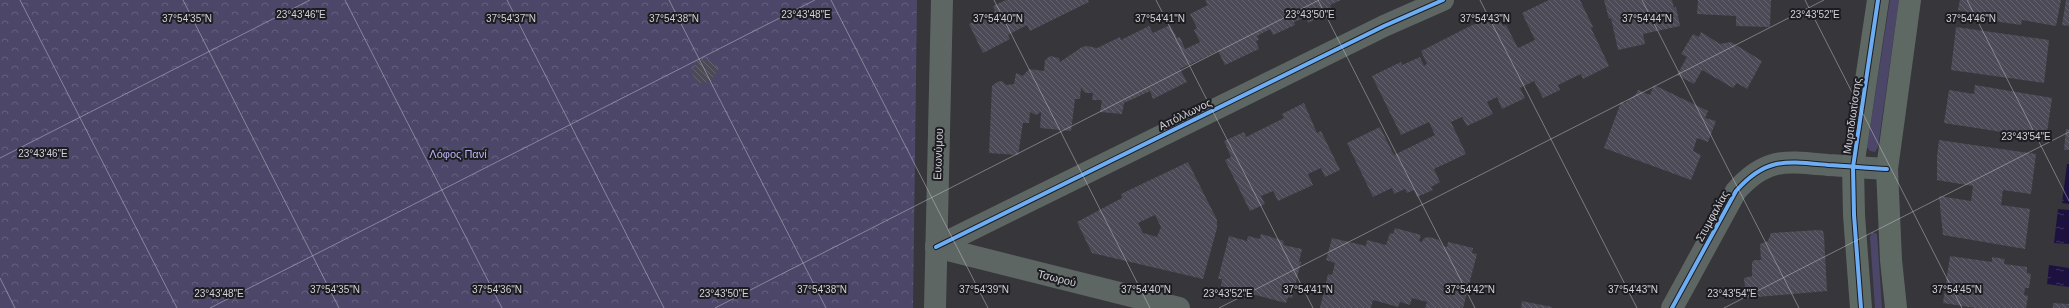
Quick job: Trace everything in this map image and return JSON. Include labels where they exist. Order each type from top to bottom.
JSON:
[{"type":"street","name":"Ευωνύμου","points":[[935,308],[942,0]]},
{"type":"street","name":"Απόλλωνος","points":[[936,247],[1384,26],[1443,0]]},
{"type":"street","name":"Μυρτιδιωτίσσης","points":[[1861,308],[1854,215],[1854,167],[1878,0]]},
{"type":"street","points":[[1896,308],[1891,260],[1887,169],[1910,0]]},
{"type":"street","name":"Στυμφαλίας","points":[[1672,308],[1736,191],[1748,176],[1762,168],[1789,161],[1887,169]]},
{"type":"street","name":"Τσωρού","points":[[936,247],[1179,308]]},
{"type":"green space","name":"Λόφος Πανί","points":[[0,0],[917,0],[913,308],[0,308]]},
{"type":"green space","points":[[1890,0],[1899,0],[1878,147],[1875,152],[1870,151],[1867,147]]},
{"type":"green space","points":[[1872,232],[1877,234],[1882,308],[1875,308],[1870,237]]},
{"type":"water","points":[[2067,164],[2069,164],[2069,204],[2062,203]]},
{"type":"water","points":[[2058,209],[2069,210],[2069,244],[2054,243]]},
{"type":"water","points":[[2049,265],[2069,268],[2069,287],[2047,284]]},
{"type":"building","points":[[1006,0],[1088,0],[1089,2],[1030,31],[1027,25],[1008,35],[1010,39],[983,53],[969,24],[995,11],[993,6]]},
{"type":"building","points":[[1341,0],[1330,5],[1332,11],[1308,23],[1306,17],[1294,22],[1295,25],[1273,35],[1270,29],[1257,36],[1259,40],[1256,41],[1259,49],[1225,65],[1218,51],[1180,69],[1187,82],[1153,99],[1150,91],[1124,103],[1122,114],[1100,112],[1102,100],[1092,100],[1093,93],[1085,93],[1081,88],[1080,99],[1075,99],[1071,131],[1040,128],[1041,112],[1036,115],[1030,112],[1029,123],[1023,123],[1018,155],[989,153],[992,86],[997,82],[1002,81],[1006,85],[1014,84],[1016,73],[1023,76],[1029,69],[1044,71],[1045,60],[1050,56],[1059,58],[1060,62],[1082,47],[1087,46],[1097,48],[1120,37],[1121,40],[1149,26],[1153,33],[1170,25],[1177,38],[1180,37],[1185,49],[1200,42],[1194,30],[1197,28],[1190,14],[1208,5],[1205,1]]},
{"type":"building","points":[[1549,0],[1580,0],[1609,66],[1583,79],[1581,74],[1558,85],[1560,90],[1543,98],[1534,81],[1520,88],[1525,98],[1502,109],[1497,97],[1487,102],[1493,114],[1467,126],[1462,117],[1451,122],[1466,154],[1434,169],[1440,182],[1431,187],[1433,190],[1417,197],[1414,190],[1407,193],[1405,189],[1394,194],[1392,188],[1373,197],[1347,143],[1380,127],[1394,155],[1435,135],[1429,122],[1401,135],[1372,76],[1401,62],[1402,65],[1420,57],[1424,66],[1427,64],[1421,51],[1496,13],[1503,26],[1506,25],[1518,48],[1535,40],[1522,13]]},
{"type":"building","points":[[1604,0],[1672,0],[1674,8],[1676,7],[1680,26],[1643,34],[1645,44],[1618,50],[1611,18],[1609,19]]},
{"type":"building","points":[[1698,0],[1771,0],[1770,27],[1736,26],[1736,16],[1697,14]]},
{"type":"building","points":[[1960,0],[2061,0],[2056,26],[2022,20],[2021,25],[1987,20],[1988,16],[1958,10]]},
{"type":"building","points":[[2066,0],[2069,0],[2069,26],[2062,25]]},
{"type":"building","points":[[1956,27],[2049,40],[2044,83],[1951,70]]},
{"type":"building","points":[[1701,32],[1720,44],[1731,42],[1762,61],[1747,89],[1737,83],[1733,88],[1702,70],[1694,84],[1677,75],[1687,57],[1681,54],[1693,34],[1699,37]]},
{"type":"building","points":[[711,60],[718,70],[710,82],[697,83],[692,73],[697,61]]},
{"type":"building","points":[[1654,85],[1708,111],[1705,118],[1716,121],[1708,142],[1697,138],[1693,151],[1701,155],[1691,180],[1604,148],[1621,102],[1625,103],[1636,94],[1638,90],[1650,95]]},
{"type":"building","points":[[1975,85],[2052,98],[2046,139],[1944,123],[1949,90],[1974,94]]},
{"type":"building","points":[[1304,103],[1317,133],[1321,131],[1340,170],[1325,177],[1321,168],[1308,174],[1313,185],[1278,201],[1273,191],[1261,196],[1265,204],[1250,211],[1225,160],[1231,157],[1224,141],[1244,132],[1246,137],[1284,118],[1282,114]]},
{"type":"building","points":[[2066,129],[2069,130],[2069,150],[2064,150]]},
{"type":"building","points":[[1939,140],[2036,154],[2031,194],[2003,190],[2001,205],[2030,209],[2025,249],[1943,235],[1939,196],[1971,201],[1973,186],[1937,180]]},
{"type":"building","points":[[1188,162],[1217,220],[1217,228],[1203,279],[1092,253],[1077,222],[1122,198],[1121,194]],"holes":[[[1155,215],[1161,227],[1157,237],[1143,233],[1138,223]]]},
{"type":"building","points":[[1395,228],[1421,235],[1419,241],[1422,242],[1424,238],[1429,237],[1439,240],[1443,246],[1447,247],[1448,242],[1473,248],[1472,253],[1477,254],[1463,308],[1425,308],[1427,302],[1412,298],[1410,305],[1400,302],[1398,307],[1373,300],[1371,308],[1320,308],[1328,274],[1332,275],[1335,263],[1326,260],[1332,238],[1366,246],[1367,240],[1386,245],[1390,233],[1393,234]]},
{"type":"building","points":[[1823,231],[1824,236],[1827,291],[1746,298],[1744,278],[1752,276],[1752,262],[1755,260],[1761,260],[1760,244],[1768,241],[1771,233]]},
{"type":"building","points":[[1261,234],[1284,241],[1283,245],[1302,249],[1299,262],[1301,262],[1292,298],[1288,297],[1286,303],[1221,286],[1222,279],[1218,279],[1229,236],[1247,241],[1248,236],[1260,239]]},
{"type":"building","points":[[1950,256],[1992,262],[1992,257],[2005,259],[2004,264],[2027,267],[2027,273],[2031,274],[2029,288],[2025,288],[2024,295],[2028,296],[2026,308],[1975,308],[1943,303]]},
{"type":"building","points":[[1522,301],[1552,307],[1552,308],[1521,308]]},
{"type":"building","points":[[2053,303],[2069,304],[2069,308],[2053,308]]},
{"type":"cycle path","points":[[936,247],[1384,26],[1443,0]]},
{"type":"cycle path","points":[[1861,308],[1854,215],[1853,167],[1878,0]]},
{"type":"cycle path","points":[[1672,308],[1736,191],[1757,172],[1767,167],[1788,163],[1887,169]]}]
